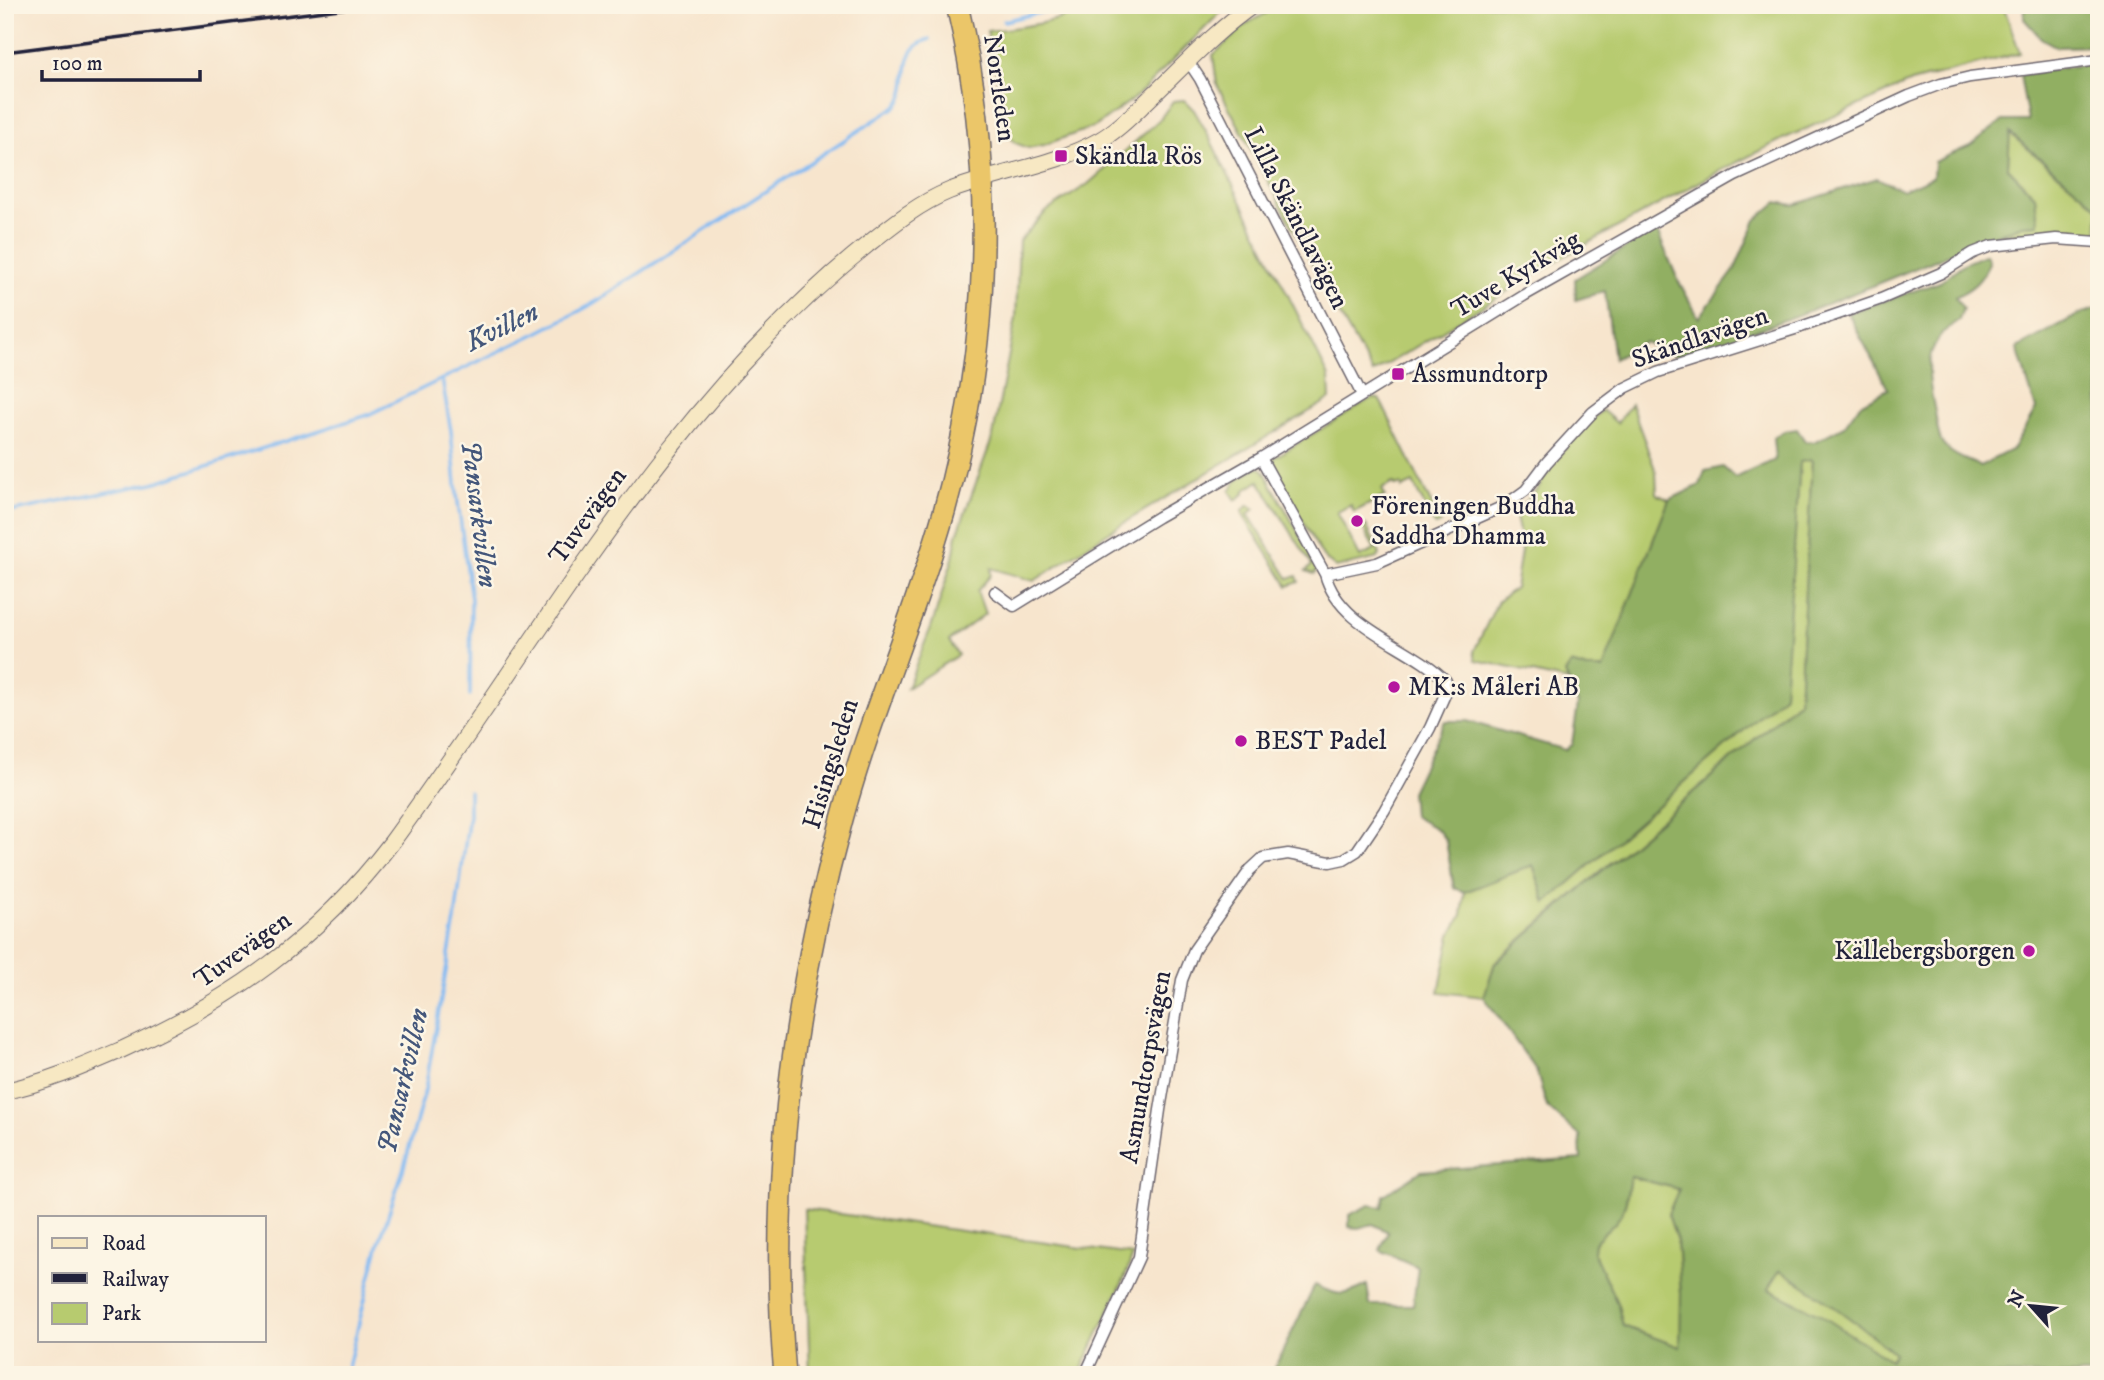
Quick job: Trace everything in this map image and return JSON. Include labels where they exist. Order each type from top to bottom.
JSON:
[{"type":"highway","name":"Norrleden","points":[[957,5],[969,55],[982,180]]},
{"type":"highway","name":"Hisingsleden","points":[[785,1375],[781,1215],[785,1140],[802,993],[822,894],[843,815],[944,514],[962,437],[973,382],[981,306],[982,180]]},
{"type":"main road","name":"Tuvevägen","points":[[5,1091],[43,1081],[106,1057],[193,1015],[247,982],[309,933],[358,884],[392,842],[624,506],[670,446],[730,377],[803,302],[869,244],[931,199],[982,180],[1062,156],[1104,138],[1218,33],[1253,5]]},
{"type":"street","name":"Tuve Kyrkväg","points":[[995,592],[1014,606],[1555,277],[1735,176],[1929,88],[1959,79],[2099,60]]},
{"type":"street","name":"Lilla Skändlavägen","points":[[1188,61],[1200,79],[1362,396]]},
{"type":"street","name":"Skändlavägen","points":[[1325,574],[1377,563],[1504,506],[1526,490],[1547,461],[1593,412],[1625,388],[1658,372],[1881,299],[1930,278],[1991,246],[2056,239],[2099,242]]},
{"type":"street","points":[[1261,458],[1325,574]]},
{"type":"street","name":"Asmundtorpsvägen","points":[[1085,1375],[1139,1257],[1160,1110],[1187,963],[1250,870],[1263,858],[1288,854],[1330,862],[1344,859],[1357,851],[1399,785],[1447,690],[1447,681],[1431,668],[1349,612],[1335,598],[1325,574]]},
{"type":"green space","points":[[1092,5],[1228,5],[1137,96],[1096,126],[1044,145],[1028,148],[1015,143],[1005,133],[987,31],[1054,20]]},
{"type":"green space","points":[[1281,5],[2003,5],[2020,53],[1911,82],[1783,139],[1570,253],[1373,373],[1217,85],[1213,55],[1248,23]]},
{"type":"green space","points":[[2024,5],[2099,5],[2099,46],[2057,47],[2041,38],[2024,19]]},
{"type":"green space","points":[[2099,62],[2099,208],[2010,133],[2008,168],[2035,196],[2038,224],[2022,225],[1764,328],[1675,356],[1645,342],[1614,359],[1605,291],[1576,300],[1575,279],[1656,229],[1678,280],[1699,318],[1734,271],[1756,220],[1777,202],[1794,205],[1877,178],[1903,190],[1933,177],[1934,162],[1970,146],[2002,121],[2028,121],[2020,75]]},
{"type":"green space","points":[[1184,100],[1194,110],[1206,131],[1329,377],[1330,399],[1112,530],[1034,581],[991,568],[991,575],[977,591],[985,614],[949,641],[958,655],[907,688],[933,622],[953,558],[957,535],[993,436],[1016,318],[1019,241],[1047,211],[1088,184],[1119,157],[1160,119],[1173,101]]},
{"type":"green space","points":[[2009,133],[2099,208],[2097,235],[2044,232],[1996,235],[2022,225],[2038,224],[2035,196],[2008,168]]},
{"type":"green space","points":[[1986,254],[1989,263],[1976,284],[1955,297],[1963,308],[1959,320],[1938,339],[1933,349],[1930,385],[1941,441],[1955,455],[1980,466],[2013,449],[2036,409],[2017,348],[2078,315],[2099,308],[2099,1375],[1271,1375],[1315,1285],[1341,1294],[1367,1285],[1370,1305],[1413,1305],[1418,1267],[1380,1250],[1388,1232],[1373,1224],[1358,1228],[1349,1227],[1349,1215],[1370,1205],[1382,1207],[1384,1195],[1421,1171],[1581,1159],[1580,1136],[1547,1107],[1536,1070],[1484,997],[1495,963],[1799,701],[1812,460],[1800,462],[1784,695],[1546,903],[1533,865],[1465,892],[1454,888],[1446,841],[1438,830],[1413,816],[1411,792],[1445,721],[1467,721],[1565,750],[1572,744],[1578,704],[1565,673],[1571,664],[1587,669],[1603,669],[1669,500],[1700,485],[1705,471],[1723,467],[1735,478],[1775,460],[1773,437],[1785,431],[1797,429],[1805,441],[1814,442],[1844,426],[1860,404],[1888,389],[1848,313],[1940,282],[1963,264]],"holes":[[[1631,1177],[1679,1189],[1668,1214],[1677,1241],[1681,1293],[1680,1347],[1623,1326],[1618,1305],[1593,1252],[1594,1243],[1623,1210]],[[1780,1270],[1894,1353],[1890,1360],[1819,1314],[1768,1289]]]},
{"type":"green space","points":[[1372,398],[1379,399],[1383,406],[1441,524],[1435,526],[1413,483],[1402,488],[1401,484],[1396,486],[1393,483],[1382,489],[1385,496],[1354,512],[1351,505],[1337,512],[1360,557],[1375,550],[1362,526],[1366,525],[1380,554],[1378,558],[1336,568],[1323,557],[1272,467],[1272,459]]},
{"type":"green space","points":[[1631,404],[1656,472],[1657,494],[1669,500],[1603,669],[1586,669],[1571,664],[1565,673],[1568,681],[1476,660],[1474,651],[1498,601],[1515,588],[1522,545],[1515,512],[1539,487],[1550,467],[1581,430],[1602,410],[1617,423]]},
{"type":"green space","points":[[1812,459],[1799,701],[1495,962],[1484,997],[1439,992],[1451,935],[1462,915],[1465,892],[1533,865],[1546,903],[1783,696],[1800,462]]},
{"type":"green space","points":[[1257,467],[1263,469],[1318,568],[1314,574],[1306,571],[1312,565],[1259,481],[1236,500],[1230,491],[1236,481]]},
{"type":"green space","points":[[1249,505],[1255,509],[1248,514],[1289,579],[1297,576],[1299,582],[1288,586],[1243,515],[1243,510]]},
{"type":"green space","points":[[1631,1177],[1679,1189],[1668,1214],[1677,1241],[1681,1348],[1623,1326],[1618,1305],[1593,1252],[1593,1243],[1616,1221],[1623,1210]]},
{"type":"green space","points":[[804,1209],[1133,1255],[1079,1375],[810,1375]]},
{"type":"green space","points":[[1779,1269],[1895,1353],[1890,1360],[1768,1289]]},
{"type":"waterway","name":"Kvillen","points":[[1004,21],[1071,5]]},
{"type":"waterway","name":"Kvillen","points":[[5,513],[153,483],[368,415],[537,333],[589,306],[895,107],[905,91],[908,61],[912,52],[919,44],[930,39]]},
{"type":"waterway","name":"Pansarkvillen","points":[[442,379],[451,431],[471,599],[470,695]]},
{"type":"waterway","name":"Pansarkvillen","points":[[346,1375],[378,1246],[425,1090],[455,920],[469,815],[469,791]]},
{"type":"railway","points":[[5,52],[371,5]]},
{"type":"place","name":"Skändla Rös","points":[[1061,156]]},
{"type":"place","name":"Assmundtorp","points":[[1398,374]]},
{"type":"place","name":"Föreningen Buddha Saddha Dhamma","points":[[1357,521]]},
{"type":"place","name":"MK:s Måleri AB","points":[[1394,687]]},
{"type":"place","name":"BEST Padel","points":[[1241,741]]},
{"type":"place","name":"Källebergsborgen","points":[[2029,951]]}]
